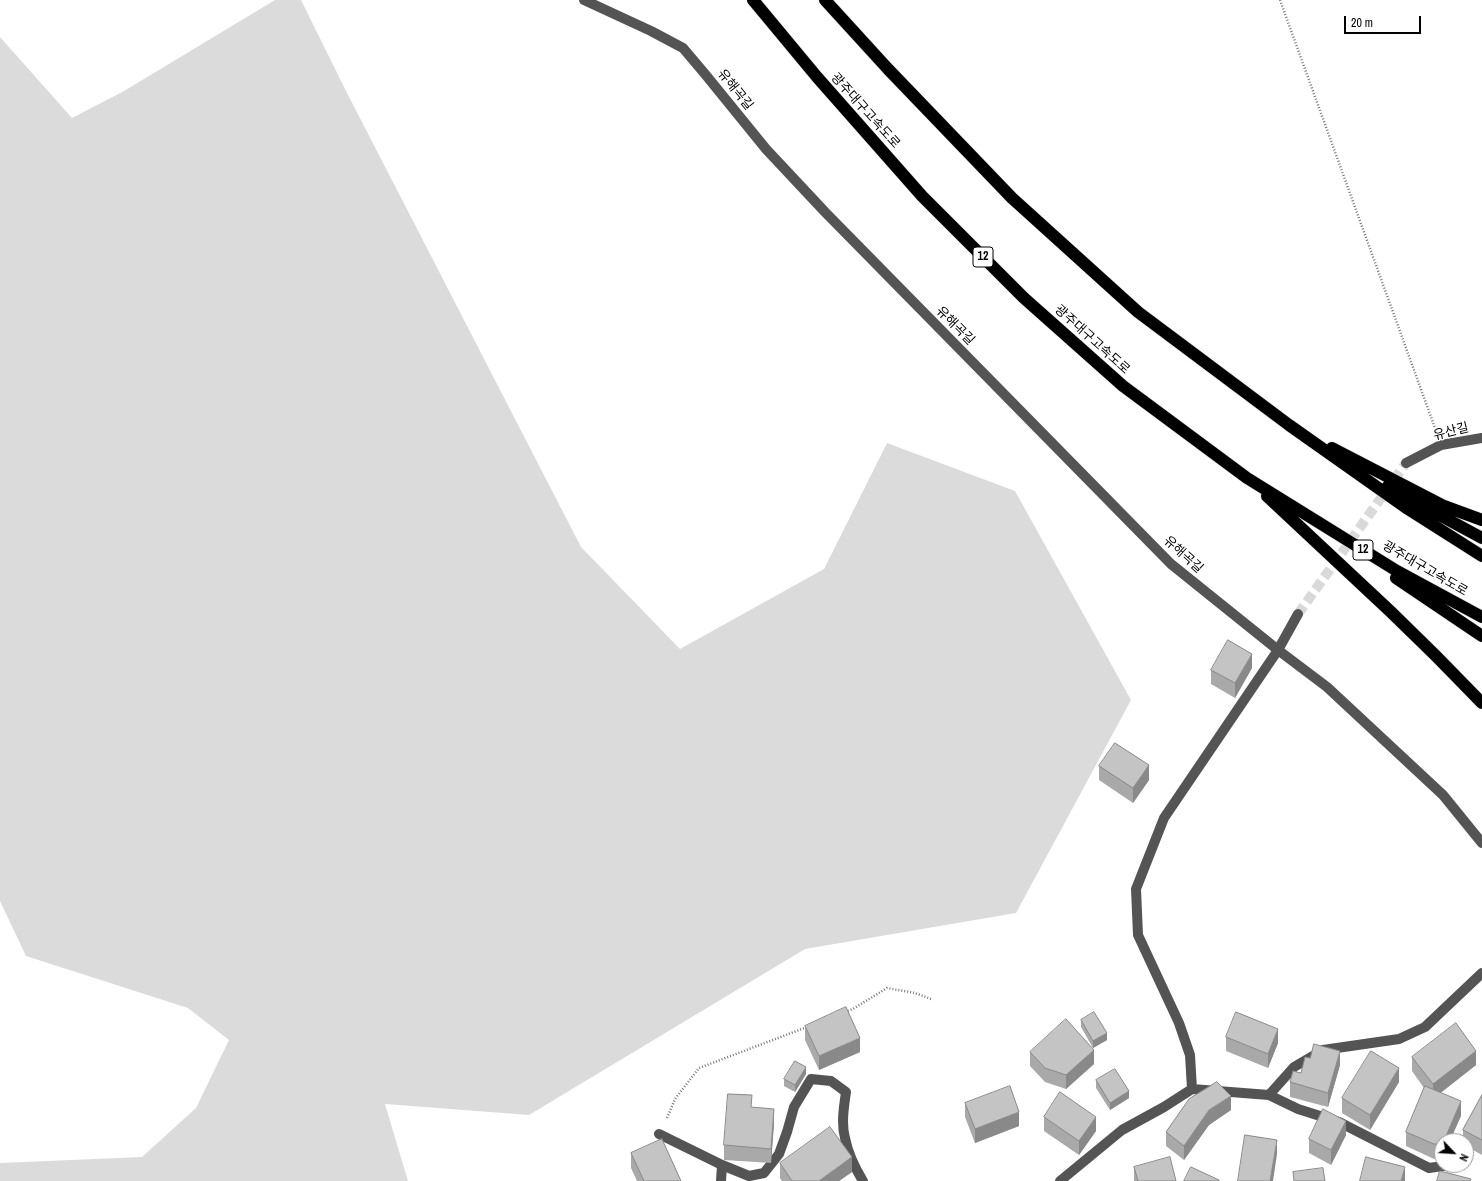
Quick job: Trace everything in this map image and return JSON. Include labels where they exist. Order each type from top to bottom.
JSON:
[{"type":"highway","name":"광주대구고속도로","points":[[753,0],[817,78],[922,196],[1024,298],[1123,386],[1247,478],[1397,571],[1482,617]]},
{"type":"highway","points":[[825,0],[888,69],[1012,198],[1138,312],[1288,425],[1408,509],[1482,556]]},
{"type":"highway","points":[[1288,425],[1444,506],[1482,520]]},
{"type":"highway","points":[[1288,425],[1408,498],[1482,538]]},
{"type":"highway","points":[[1247,478],[1482,636]]},
{"type":"highway","points":[[1247,478],[1397,617],[1482,703]]},
{"type":"street","name":"유해곡길","points":[[584,0],[651,31],[683,48],[766,149],[825,212],[1171,564],[1278,650],[1327,687],[1443,794],[1482,843]]},
{"type":"street","name":"유산길","points":[[1406,463],[1441,445],[1482,438]]},
{"type":"street","points":[[1192,1089],[1190,1055],[1179,1023],[1138,936],[1136,889],[1164,818],[1278,650],[1298,614]]},
{"type":"street","points":[[1269,1095],[1294,1067],[1323,1050],[1399,1039],[1425,1027],[1482,973]]},
{"type":"street","points":[[659,1134],[722,1165],[749,1176],[764,1173],[780,1154],[794,1107],[811,1079],[831,1081],[846,1092],[844,1110],[844,1138],[853,1163],[863,1181]]},
{"type":"street","points":[[1064,1180],[1122,1130],[1164,1107],[1192,1089],[1269,1095],[1298,1109],[1339,1122],[1429,1168],[1434,1167]]},
{"type":"street","points":[[721,1181],[722,1165]]},
{"type":"path","points":[[1280,0],[1441,445]]},
{"type":"path","points":[[840,1014],[853,1009],[886,988],[915,993],[931,999]]},
{"type":"path","points":[[659,1134],[675,1099],[699,1068],[814,1024]]},
{"type":"shaded area","points":[[275,0],[301,0],[346,91],[581,547],[680,649],[824,569],[887,443],[1015,491],[1131,700],[1016,913],[805,949],[529,1115],[385,1104],[408,1181],[0,1181],[0,1163],[142,1157],[196,1108],[229,1040],[188,1008],[26,956],[0,901],[0,37],[72,118],[124,91]]},
{"type":"building","points":[[1228,640],[1252,654],[1235,683],[1211,670]]},
{"type":"building","points":[[1115,743],[1149,765],[1133,788],[1099,766]]},
{"type":"building","points":[[846,1007],[860,1038],[819,1056],[805,1026]]},
{"type":"building","points":[[1094,1012],[1107,1033],[1093,1041],[1081,1020]]},
{"type":"building","points":[[1236,1012],[1278,1029],[1268,1054],[1226,1037]]},
{"type":"building","points":[[1066,1019],[1094,1050],[1066,1075],[1045,1068],[1030,1052]]},
{"type":"building","points":[[1456,1023],[1476,1051],[1433,1084],[1412,1057]]},
{"type":"building","points":[[1314,1044],[1340,1051],[1328,1093],[1290,1082],[1293,1071],[1301,1073],[1305,1057],[1310,1058]]},
{"type":"building","points":[[1371,1051],[1399,1068],[1370,1115],[1342,1098]]},
{"type":"building","points":[[795,1061],[806,1067],[795,1085],[784,1079]]},
{"type":"building","points":[[1115,1069],[1129,1091],[1110,1103],[1096,1080]]},
{"type":"building","points":[[1217,1082],[1231,1096],[1209,1110],[1184,1146],[1166,1132],[1189,1099]]},
{"type":"building","points":[[1010,1086],[1019,1112],[975,1129],[965,1103]]},
{"type":"building","points":[[1425,1086],[1461,1101],[1447,1133],[1434,1133],[1434,1144],[1406,1132]]},
{"type":"building","points":[[1060,1092],[1096,1117],[1079,1141],[1044,1117]]},
{"type":"building","points":[[728,1094],[752,1095],[751,1107],[774,1109],[771,1149],[724,1145]]},
{"type":"building","points":[[1482,1095],[1482,1140],[1474,1136],[1474,1133],[1469,1133],[1463,1130]]},
{"type":"building","points":[[1323,1109],[1346,1121],[1331,1150],[1309,1139]]},
{"type":"building","points":[[830,1127],[852,1157],[819,1181],[792,1181],[780,1163]]},
{"type":"building","points":[[1245,1135],[1277,1140],[1270,1181],[1238,1181]]},
{"type":"building","points":[[662,1139],[681,1181],[644,1181],[631,1153]]},
{"type":"building","points":[[1170,1157],[1176,1181],[1138,1181],[1134,1167]]},
{"type":"building","points":[[1366,1157],[1405,1167],[1401,1181],[1360,1181]]},
{"type":"building","points":[[1191,1167],[1219,1180],[1219,1181],[1184,1181]]},
{"type":"building","points":[[1323,1168],[1325,1181],[1294,1181],[1293,1172]]},
{"type":"building","points":[[1439,1173],[1448,1173],[1471,1179],[1470,1181],[1437,1181]]},
{"type":"tunnel","points":[[1298,614],[1406,463]]}]
